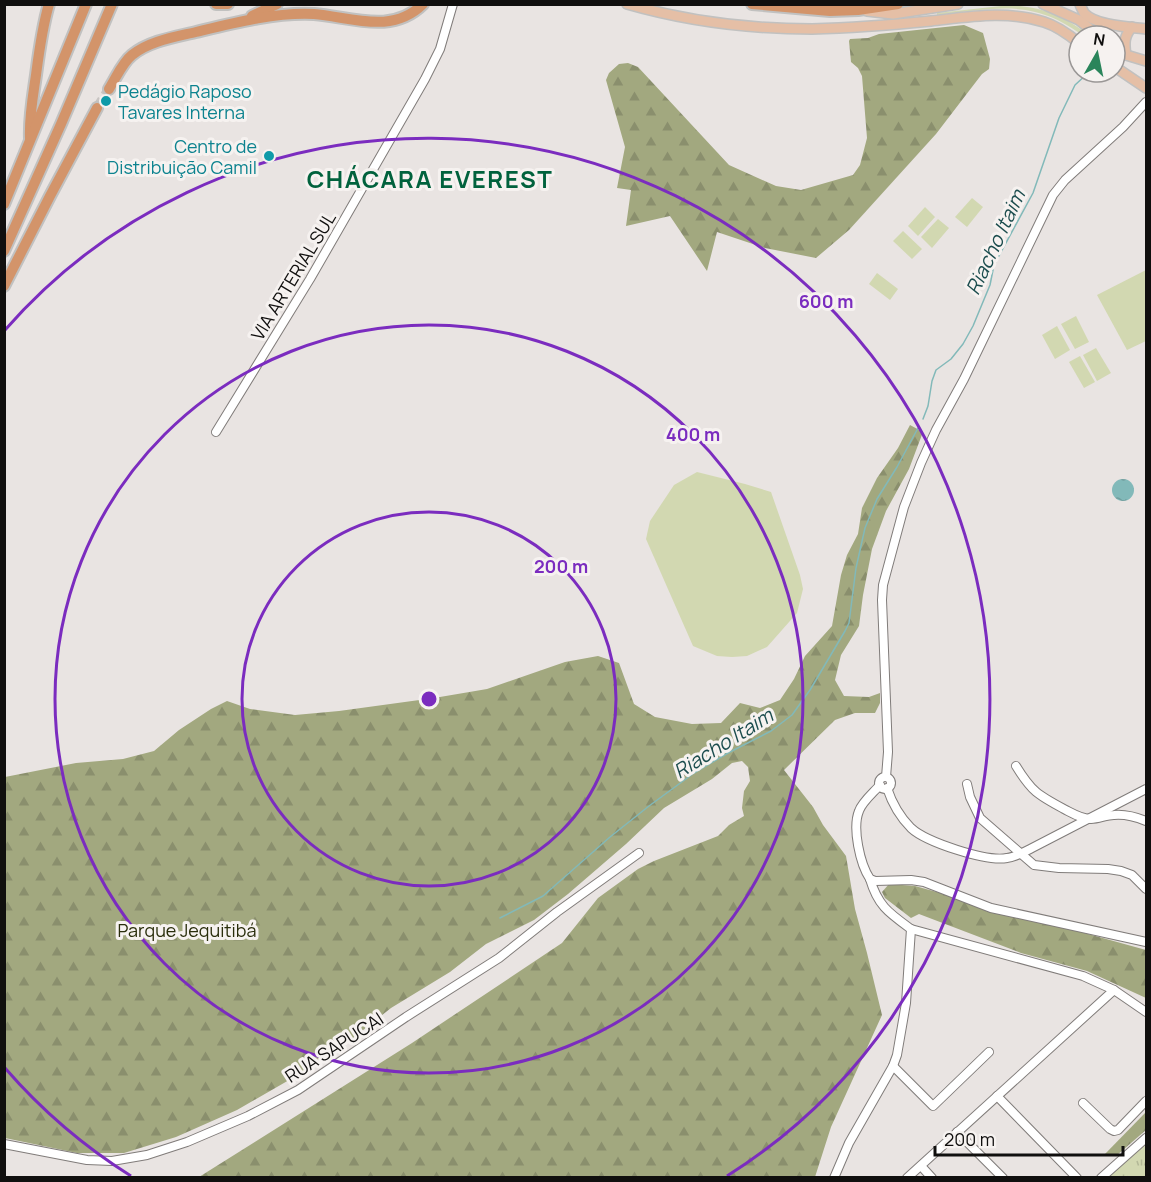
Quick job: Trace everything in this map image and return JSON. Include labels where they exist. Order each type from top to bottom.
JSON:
[{"type":"highway","points":[[30,140],[40,44],[49,4]]},
{"type":"highway","points":[[4,204],[86,4]]},
{"type":"highway","points":[[4,251],[112,4]]},
{"type":"highway","points":[[216,4],[228,4]]},
{"type":"highway","points":[[241,21],[277,4]]},
{"type":"highway","points":[[109,89],[130,57],[138,51],[173,37],[241,21],[297,14],[316,14],[376,23],[417,11],[423,4]]},
{"type":"highway","points":[[752,4],[830,11],[858,10],[898,4]]},
{"type":"highway","points":[[4,286],[97,108]]},
{"type":"main road","points":[[627,4],[735,25],[781,28],[863,27],[1006,15],[1045,22],[1067,34]]},
{"type":"main road","points":[[858,10],[893,14],[958,4]]},
{"type":"main road","points":[[1043,4],[1084,24]]},
{"type":"main road","points":[[1080,4],[1084,13],[1091,18],[1146,29]]},
{"type":"main road","points":[[1127,32],[1132,27]]},
{"type":"main road","points":[[1127,55],[1146,61]]},
{"type":"main road","points":[[1127,75],[1146,88]]},
{"type":"street","name":"VIA ARTERIAL SUL","points":[[216,432],[310,279],[425,79],[440,49],[453,4]]},
{"type":"street","points":[[1146,102],[1123,127],[1065,180],[1053,195],[964,379],[951,413],[915,480],[904,507],[883,585],[888,752],[886,777],[879,782],[900,816],[913,829],[931,840],[976,855],[997,858],[1006,858],[1021,853],[1146,789]]},
{"type":"street","points":[[1016,766],[1036,793],[1079,816],[1089,819],[1113,815],[1130,816],[1146,821]]},
{"type":"street","points":[[967,784],[970,797],[980,818],[1034,865],[1121,871],[1132,875],[1146,889]]},
{"type":"street","points":[[883,787],[859,810],[857,839],[862,865],[870,879],[873,892],[882,905],[911,929],[1083,976],[1114,990],[1146,1012]]},
{"type":"street","name":"RUA SAPUCAI","points":[[4,1144],[87,1160],[112,1161],[147,1155],[187,1142],[248,1116],[298,1090],[499,958],[557,912],[639,853]]},
{"type":"street","points":[[870,879],[924,882],[1000,910],[1146,942]]},
{"type":"street","points":[[834,1178],[849,1143],[893,1066],[900,1044],[906,1003],[911,929]]},
{"type":"street","points":[[907,1178],[1114,990]]},
{"type":"street","points":[[893,1066],[933,1106],[989,1052]]},
{"type":"street","points":[[997,1096],[1077,1178]]},
{"type":"street","points":[[1083,1103],[1114,1131],[1118,1130],[1146,1101]]},
{"type":"street","points":[[957,1132],[1003,1178]]},
{"type":"street","points":[[1101,1178],[1145,1142]]},
{"type":"street","points":[[921,1166],[932,1178]]},
{"type":"green space","points":[[1010,5],[1053,14],[1072,24],[1067,25],[1040,13],[1012,9],[987,9],[937,15],[937,13]]},
{"type":"green space","points":[[964,25],[983,33],[990,59],[989,69],[982,74],[936,134],[849,230],[816,258],[765,248],[717,232],[707,271],[670,216],[626,226],[631,190],[617,188],[625,147],[606,80],[609,73],[619,64],[628,63],[638,67],[729,165],[776,186],[801,190],[853,175],[860,165],[867,138],[862,76],[851,62],[850,39]]},
{"type":"green space","points":[[972,198],[983,207],[967,227],[955,217]]},
{"type":"green space","points":[[925,207],[935,217],[918,236],[908,226]]},
{"type":"green space","points":[[938,219],[949,228],[932,248],[921,237]]},
{"type":"green space","points":[[903,231],[922,249],[912,259],[893,241]]},
{"type":"green space","points":[[1146,270],[1146,341],[1127,350],[1097,295]]},
{"type":"green space","points":[[877,273],[898,289],[890,300],[869,284]]},
{"type":"green space","points":[[1076,316],[1089,342],[1075,349],[1061,324]]},
{"type":"green space","points":[[1057,326],[1070,350],[1055,359],[1042,335]]},
{"type":"green space","points":[[1096,348],[1111,373],[1097,381],[1083,355]]},
{"type":"green space","points":[[1080,356],[1095,382],[1084,388],[1069,362]]},
{"type":"green space","name":"Parque Jequitibá","points":[[910,425],[923,432],[909,469],[886,511],[872,549],[859,626],[841,655],[835,680],[844,696],[869,697],[880,693],[880,703],[875,713],[855,713],[835,720],[784,770],[813,807],[846,856],[855,909],[882,1015],[831,1127],[815,1177],[199,1177],[412,1043],[562,943],[598,898],[638,869],[718,836],[729,825],[744,816],[742,808],[744,791],[750,781],[748,767],[742,761],[732,763],[712,779],[664,808],[568,894],[534,920],[486,944],[450,972],[391,1008],[329,1057],[237,1110],[176,1137],[124,1153],[77,1153],[5,1138],[5,777],[76,763],[123,759],[154,751],[179,730],[227,701],[250,709],[295,715],[339,711],[487,689],[565,662],[598,656],[619,663],[634,704],[655,717],[692,724],[721,723],[740,703],[760,708],[780,700],[805,656],[832,626],[841,575],[847,555],[858,534],[862,508],[877,478],[898,448]]},
{"type":"green space","points":[[697,472],[771,492],[800,575],[803,589],[797,613],[767,647],[747,656],[717,656],[693,646],[646,539],[650,521],[674,485]]},
{"type":"green space","points":[[889,884],[915,886],[1146,950],[1146,998],[1087,971],[1021,953],[919,914],[911,918],[885,898],[882,892]]},
{"type":"green space","points":[[1146,1112],[1146,1130],[1116,1156],[1104,1155]]},
{"type":"green space","points":[[1143,1144],[1146,1148],[1146,1177],[1103,1178]]},
{"type":"water","points":[[1123,479],[1131,482],[1134,490],[1131,498],[1123,501],[1115,498],[1112,490],[1115,482]]},
{"type":"waterway","name":"Riacho Itaim","points":[[923,419],[936,370],[951,359],[973,326],[990,285],[994,265],[1033,193],[1059,118],[1076,84]]},
{"type":"waterway","name":"Riacho Itaim","points":[[500,918],[543,896],[610,837],[694,773],[771,731],[792,715],[810,690],[849,623],[856,568],[865,528],[877,499],[918,428]]},
{"type":"tunnel","points":[[97,108],[109,89]]},
{"type":"place","name":"Pedágio Raposo Tavares Interna","points":[[106,101]]},
{"type":"place","name":"Centro de Distribuição Camil","points":[[269,156]]},
{"type":"district","name":"CHÁCARA EVEREST","points":[[430,178]]}]
